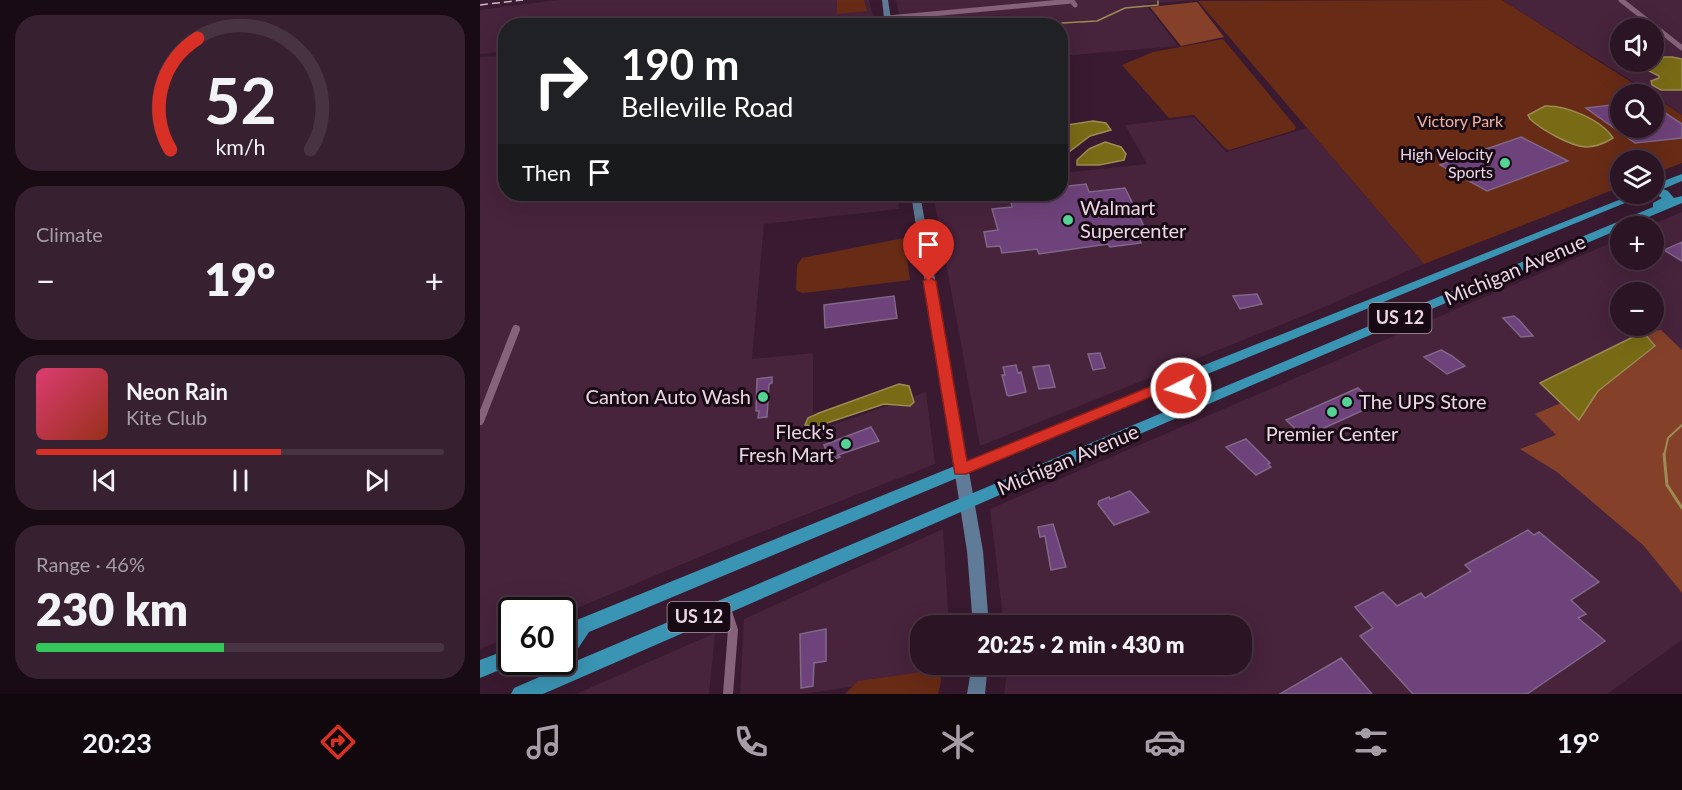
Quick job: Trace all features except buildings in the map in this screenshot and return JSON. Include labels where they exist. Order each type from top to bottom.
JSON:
[{"type":"main road","points":[[885,0],[888,18]]},
{"type":"main road","points":[[1664,184],[1682,177]]},
{"type":"main road","name":"Michigan Avenue","points":[[1641,216],[1682,199]]},
{"type":"main road","points":[[916,201],[979,578],[981,615]]},
{"type":"main road","name":"Michigan Avenue","points":[[576,629],[1169,384],[1617,204]]},
{"type":"main road","points":[[1630,216],[1656,204]]},
{"type":"main road","name":"Michigan Avenue","points":[[576,670],[1610,229]]},
{"type":"main road","points":[[1251,352],[1238,365],[1242,375],[1252,380]]},
{"type":"main road","points":[[1169,384],[1181,388],[1187,395],[1188,399],[1181,411]]},
{"type":"main road","points":[[576,635],[582,627]]},
{"type":"main road","points":[[480,669],[498,662]]},
{"type":"main road","name":"Michigan Avenue","points":[[521,694],[565,675]]},
{"type":"main road","points":[[976,694],[979,675]]},
{"type":"street","points":[[1622,0],[1640,12],[1661,35],[1682,48]]},
{"type":"street","points":[[926,18],[1073,3]]},
{"type":"street","points":[[480,421],[516,329]]},
{"type":"street","points":[[725,606],[733,630],[728,694]]},
{"type":"shaded area","points":[[557,0],[869,0],[874,18],[498,18],[498,53],[480,54],[480,10]]},
{"type":"shaded area","points":[[896,0],[1199,0],[1146,4],[1178,46],[1068,55],[1068,18],[972,18],[1026,13],[964,18],[900,18]]},
{"type":"shaded area","points":[[1502,0],[1682,0],[1682,115],[1664,102],[1664,84],[1637,84],[1618,72],[1664,72],[1664,18],[1610,18],[1610,67]]},
{"type":"shaded area","points":[[1197,2],[1224,37],[1181,46],[1150,7]]},
{"type":"shaded area","points":[[498,56],[498,201],[898,201],[899,209],[764,224],[752,359],[813,353],[813,432],[926,392],[935,464],[728,545],[576,609],[576,597],[498,597],[498,641],[480,649],[480,57]]},
{"type":"shaded area","points":[[1664,57],[1682,59],[1682,90],[1664,90],[1664,84],[1652,84],[1651,81],[1659,76],[1651,72],[1664,72]]},
{"type":"shaded area","points":[[1545,106],[1563,108],[1601,125],[1610,134],[1610,138],[1613,138],[1590,147],[1579,146],[1564,141],[1549,132],[1530,119],[1528,115]]},
{"type":"shaded area","points":[[1194,117],[1226,152],[1307,128],[1424,264],[1303,316],[980,446],[934,201],[1068,201],[1068,172],[1147,164],[1125,125]]},
{"type":"shaded area","points":[[1093,121],[1106,123],[1111,130],[1090,136],[1068,153],[1068,125]]},
{"type":"shaded area","points":[[1105,142],[1121,147],[1126,154],[1124,160],[1099,165],[1077,165],[1077,160],[1089,149]]},
{"type":"shaded area","points":[[1682,212],[1682,389],[1558,472],[1643,545],[1682,593],[1682,640],[1607,694],[1004,694],[1007,675],[1252,675],[1252,615],[1003,615],[990,509],[1610,243],[1610,270],[1664,270],[1664,219]]},
{"type":"shaded area","points":[[1664,333],[1682,350],[1682,593],[1643,545],[1557,472],[1520,449],[1556,435],[1535,414],[1561,403],[1579,420],[1598,391],[1655,347],[1646,336],[1664,336]]},
{"type":"shaded area","points":[[1635,336],[1646,336],[1655,346],[1598,391],[1579,420],[1540,383]]},
{"type":"shaded area","points":[[899,384],[909,386],[914,402],[910,406],[884,404],[815,427],[805,425],[808,418],[819,413]]},
{"type":"shaded area","points":[[943,529],[948,615],[910,615],[910,675],[932,675],[803,694],[740,694],[744,619]]},
{"type":"shaded area","points":[[715,633],[709,694],[576,694]]},
{"type":"green space","points":[[837,0],[864,0],[867,11],[837,14]]},
{"type":"green space","name":"Victory Park","points":[[1502,0],[1610,69],[1610,72],[1615,72],[1634,84],[1610,84],[1610,138],[1664,138],[1664,103],[1682,115],[1682,163],[1664,170],[1664,150],[1610,150],[1610,191],[1424,264],[1198,1]]},
{"type":"green space","points":[[1223,39],[1296,127],[1295,130],[1229,150],[1194,115],[1169,118],[1122,65],[1153,52]]},
{"type":"green space","points":[[904,238],[910,280],[802,293],[796,290],[797,265],[802,258]]},
{"type":"green space","points":[[910,674],[940,675],[941,681],[938,694],[845,694],[858,681]]},
{"type":"waterway","points":[[1068,23],[1097,21],[1125,8],[1158,5],[1158,1]]},
{"type":"waterway","points":[[1664,455],[1668,438],[1682,425]]},
{"type":"waterway","points":[[1664,455],[1667,485],[1682,508]]},
{"type":"railway","points":[[480,5],[523,0]]},
{"type":"place","name":"High Velocity Sports","points":[[1505,163]]},
{"type":"place","name":"Walmart Supercenter","points":[[1068,220]]},
{"type":"place","name":"Canton Auto Wash","points":[[763,397]]},
{"type":"place","name":"The UPS Store","points":[[1347,402]]},
{"type":"place","name":"Premier Center","points":[[1332,412]]},
{"type":"place","name":"Fleck's Fresh Mart","points":[[846,444]]},
{"type":"route","points":[[929,281],[960,470],[1169,384],[1181,388]]}]
